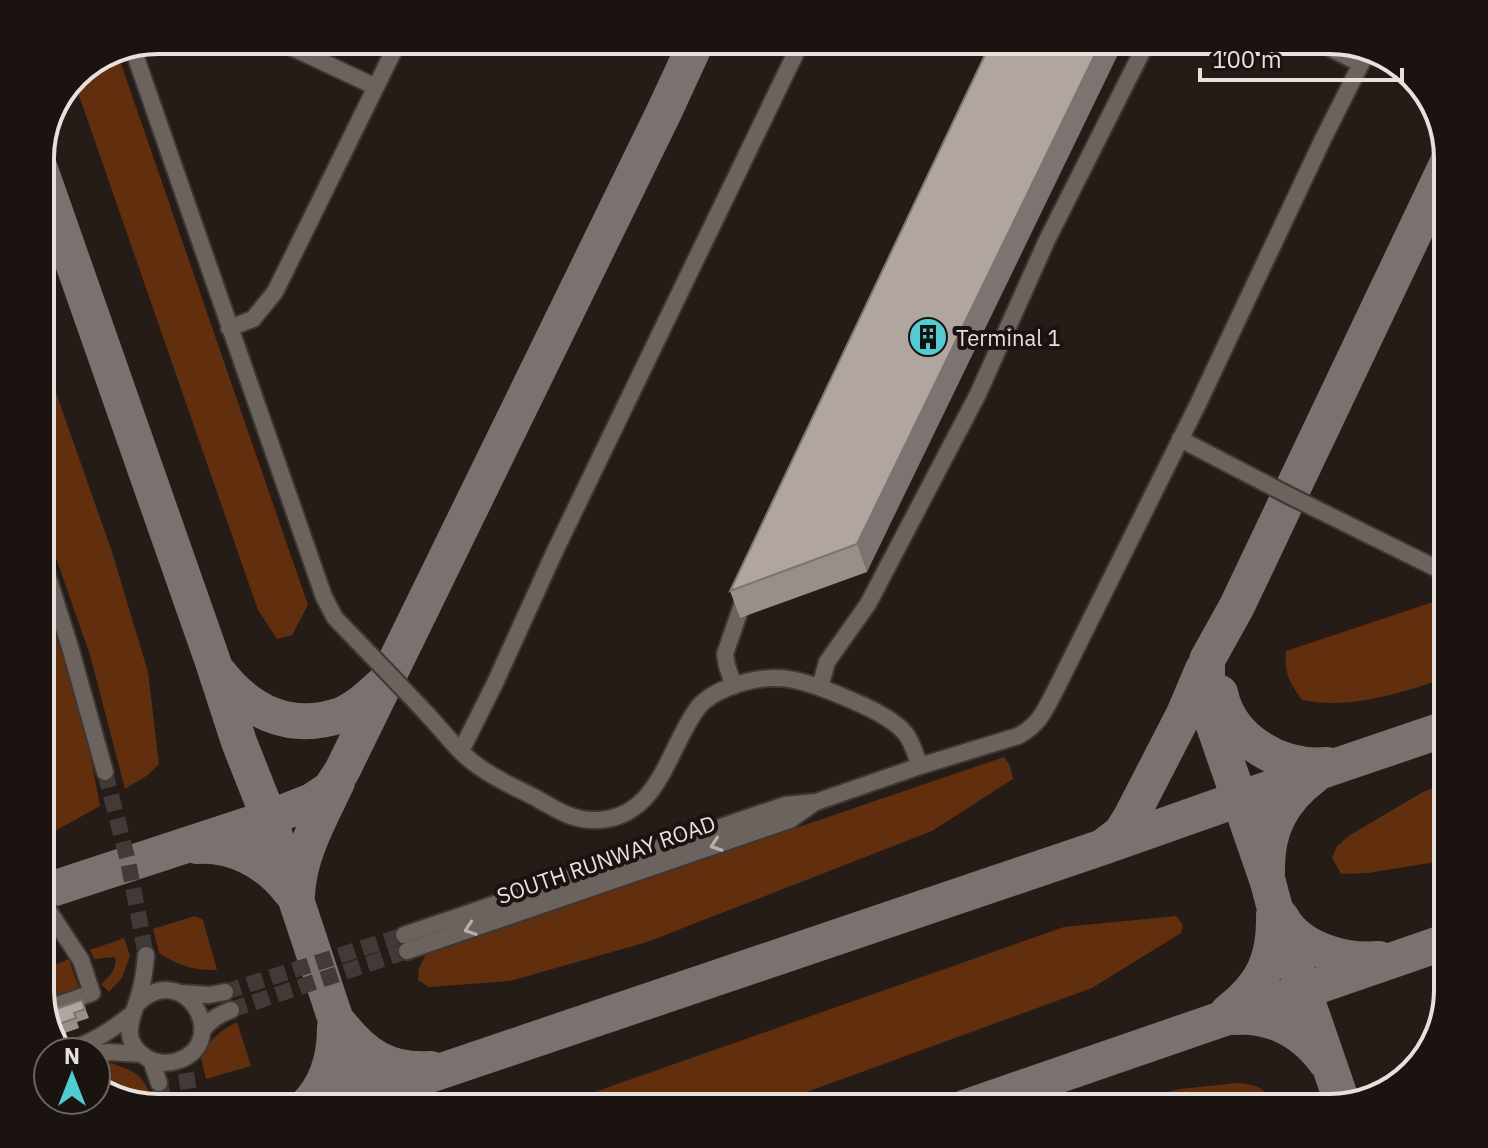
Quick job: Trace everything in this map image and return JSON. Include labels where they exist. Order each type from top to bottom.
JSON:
[{"type":"lane","points":[[306,54],[376,87]]},
{"type":"lane","points":[[229,328],[253,319],[275,292],[392,54]]},
{"type":"lane","points":[[461,751],[795,54]]},
{"type":"lane","points":[[820,687],[827,662],[868,604],[978,394],[1047,240],[1141,54]]},
{"type":"lane","points":[[136,57],[324,597],[335,618],[461,751],[478,766],[572,817],[608,819],[631,811],[643,799],[665,771],[705,699],[760,678],[775,678],[820,687],[883,716],[906,734],[920,766]]},
{"type":"lane","name":"SOUTH RUNWAY ROAD","points":[[405,943],[785,805],[816,802],[1018,736],[1032,728],[1056,689],[1180,439],[1363,60]]},
{"type":"lane","points":[[1180,439],[1434,567]]},
{"type":"lane","points":[[734,686],[725,654],[752,575]]},
{"type":"lane","points":[[54,596],[105,772]]},
{"type":"lane","points":[[54,919],[81,960],[92,993],[56,1005]]},
{"type":"lane","points":[[112,1053],[146,1057],[162,1063],[186,1065],[199,1042],[202,1020],[198,1008],[173,991],[151,966],[146,955],[145,970],[129,1024],[130,1035],[134,1045],[146,1057],[159,1083]]},
{"type":"lane","points":[[102,1036],[144,997],[154,992],[209,995],[225,992]]},
{"type":"lane","points":[[202,1031],[218,1015],[231,1010]]},
{"type":"shaded area","points":[[120,61],[308,605],[292,635],[277,639],[258,610],[78,92],[100,72]]},
{"type":"shaded area","points":[[54,387],[112,552],[148,672],[159,764],[125,789],[90,655],[54,552]]},
{"type":"shaded area","points":[[1434,602],[1434,681],[1357,701],[1320,703],[1302,700],[1288,677],[1286,651]]},
{"type":"shaded area","points":[[54,630],[86,732],[100,806],[54,830]]},
{"type":"shaded area","points":[[1004,757],[1013,779],[932,831],[647,942],[510,981],[429,987],[418,980],[419,968],[426,954]]},
{"type":"shaded area","points":[[1434,788],[1434,862],[1341,874],[1332,858],[1337,846],[1350,835]]},
{"type":"shaded area","points":[[195,916],[203,920],[217,970],[186,966],[159,953],[153,929]]},
{"type":"shaded area","points":[[1176,916],[1183,925],[1181,933],[1092,988],[801,1094],[589,1094],[1064,927]]},
{"type":"shaded area","points":[[124,938],[130,956],[122,978],[109,992],[101,984],[112,972],[115,957],[94,959],[90,950]]},
{"type":"shaded area","points":[[69,959],[79,989],[54,998],[54,965]]},
{"type":"shaded area","points":[[237,1022],[251,1066],[206,1079],[201,1058],[207,1046]]},
{"type":"shaded area","points":[[112,1063],[139,1076],[149,1093],[112,1083]]},
{"type":"shaded area","points":[[1238,1083],[1251,1085],[1267,1094],[1159,1094]]},
{"type":"building","name":"Terminal 1","points":[[985,54],[1095,54],[857,544],[730,591]]},
{"type":"building","points":[[82,1000],[85,1009],[74,1013],[76,1018],[60,1024],[56,1009]]},
{"type":"taxiway","points":[[54,888],[269,818],[312,801],[330,789],[342,771],[691,54]]},
{"type":"taxiway","points":[[1339,1093],[1211,717],[1207,699],[1207,660],[1237,606],[1434,191]]},
{"type":"taxiway","points":[[54,209],[239,742],[269,818],[360,1094]]},
{"type":"taxiway","points":[[1104,846],[1121,833],[1131,817],[1184,714],[1203,669]]},
{"type":"taxiway","points":[[219,673],[244,699],[289,720],[323,720],[341,715],[381,686]]},
{"type":"taxiway","points":[[1220,693],[1234,725],[1260,748],[1292,762],[1327,765]]},
{"type":"taxiway","points":[[373,1094],[1434,733]]},
{"type":"taxiway","points":[[1267,872],[1269,843],[1278,818],[1284,806],[1314,776]]},
{"type":"taxiway","points":[[297,895],[306,851],[337,782]]},
{"type":"taxiway","points":[[197,846],[224,848],[249,857],[271,871],[290,891]]},
{"type":"taxiway","points":[[1228,1012],[1250,992],[1264,970],[1272,945],[1274,915]]},
{"type":"taxiway","points":[[1281,917],[1299,938],[1324,952],[1352,958],[1379,959]]},
{"type":"taxiway","points":[[1005,1094],[1434,946]]},
{"type":"taxiway","points":[[1233,1017],[1260,1018],[1285,1027],[1307,1041],[1326,1062]]},
{"type":"taxiway","points":[[339,1023],[358,1044],[378,1059],[402,1068],[431,1069]]},
{"type":"taxiway","points":[[317,1094],[328,1071],[335,1027]]},
{"type":"tunnel","points":[[105,772],[128,861],[146,955]]},
{"type":"tunnel","points":[[225,992],[404,935]]},
{"type":"tunnel","points":[[231,1010],[407,951]]},
{"type":"tunnel","points":[[186,1073],[189,1094]]},
{"type":"tunnel","points":[[159,1083],[163,1094]]},
{"type":"place","name":"Terminal 1","points":[[928,337]]}]
